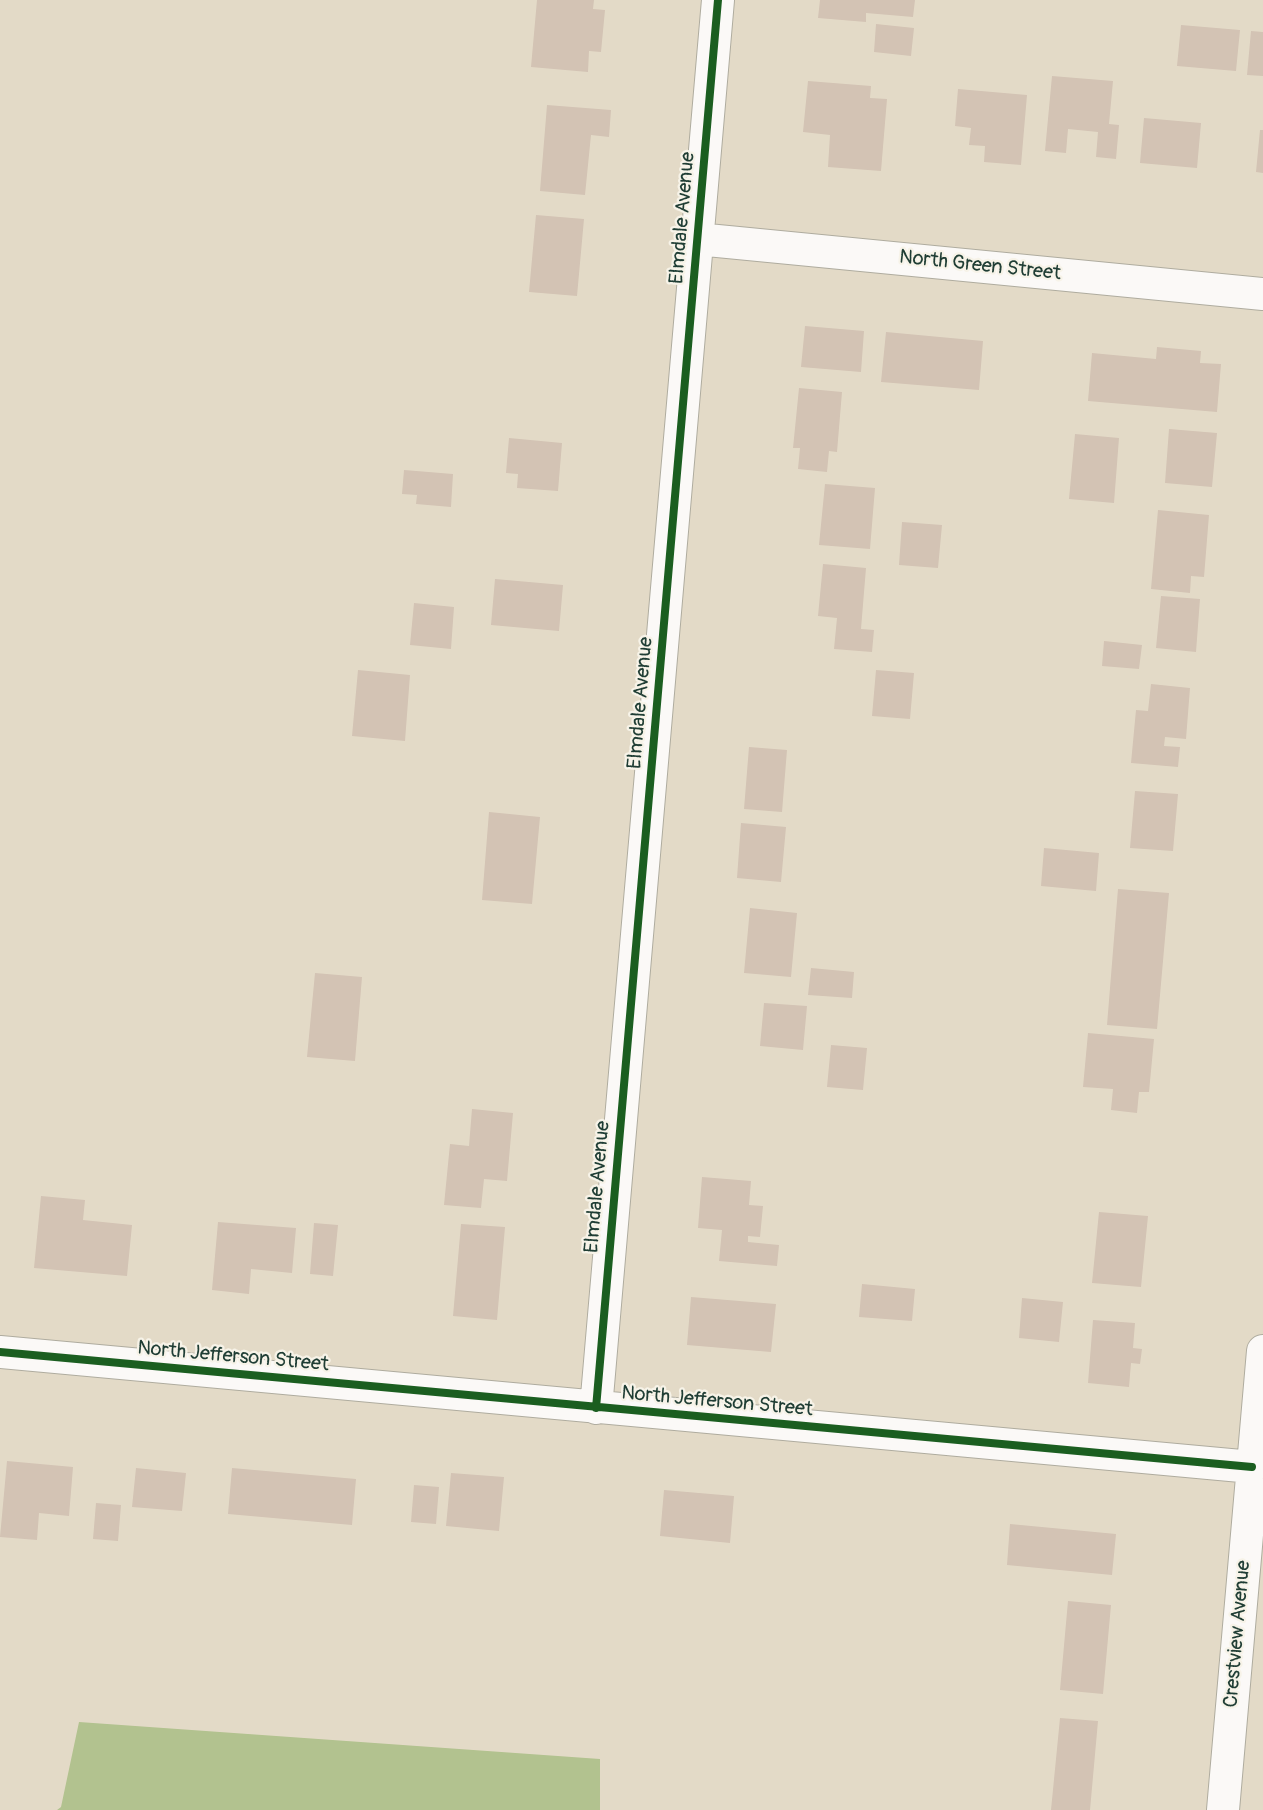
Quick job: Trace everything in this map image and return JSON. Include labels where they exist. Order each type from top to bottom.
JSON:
[{"type":"street","name":"Elmdale Avenue","points":[[596,1408],[718,0]]},
{"type":"street","name":"North Green Street","points":[[697,239],[1263,294]]},
{"type":"street","name":"Crestview Avenue","points":[[1223,1810],[1263,1351]]},
{"type":"street","name":"North Jefferson Street","points":[[0,1352],[1252,1467]]},
{"type":"green space","points":[[79,1722],[600,1759],[600,1810],[57,1810],[61,1807]]},
{"type":"building","points":[[537,0],[594,0],[593,9],[605,10],[601,52],[589,51],[588,72],[531,67]]},
{"type":"building","points":[[820,0],[915,0],[913,17],[866,13],[866,22],[818,18]]},
{"type":"building","points":[[876,24],[914,28],[911,56],[874,52]]},
{"type":"building","points":[[1181,25],[1240,30],[1236,71],[1177,66]]},
{"type":"building","points":[[1251,31],[1263,32],[1263,76],[1247,75]]},
{"type":"building","points":[[1052,76],[1113,81],[1109,124],[1119,125],[1116,159],[1096,157],[1098,132],[1068,129],[1066,153],[1045,151]]},
{"type":"building","points":[[808,81],[871,86],[870,98],[887,99],[881,171],[828,167],[830,135],[803,132]]},
{"type":"building","points":[[958,89],[1027,95],[1021,165],[984,162],[985,146],[969,145],[971,128],[955,126]]},
{"type":"building","points":[[547,105],[611,110],[609,137],[591,135],[585,195],[540,191]]},
{"type":"building","points":[[1144,118],[1201,123],[1197,168],[1140,163]]},
{"type":"building","points":[[1260,130],[1263,130],[1263,173],[1256,172]]},
{"type":"building","points":[[536,215],[584,219],[577,296],[529,292]]},
{"type":"building","points":[[805,326],[864,331],[861,372],[801,367]]},
{"type":"building","points":[[886,332],[983,341],[979,390],[881,382]]},
{"type":"building","points":[[1157,347],[1201,351],[1200,363],[1221,364],[1217,412],[1088,401],[1092,353],[1156,359]]},
{"type":"building","points":[[799,388],[842,392],[837,452],[829,451],[827,472],[798,469],[800,448],[793,448]]},
{"type":"building","points":[[1169,429],[1217,433],[1212,487],[1165,483]]},
{"type":"building","points":[[1075,434],[1119,438],[1114,503],[1069,499]]},
{"type":"building","points":[[509,438],[562,443],[558,491],[517,488],[518,474],[506,473]]},
{"type":"building","points":[[404,470],[453,474],[451,507],[416,504],[417,495],[402,494]]},
{"type":"building","points":[[825,484],[875,488],[870,549],[819,545]]},
{"type":"building","points":[[1158,510],[1209,515],[1204,577],[1191,576],[1190,593],[1151,589]]},
{"type":"building","points":[[902,522],[942,525],[938,568],[899,565]]},
{"type":"building","points":[[823,564],[866,568],[861,629],[874,630],[872,652],[834,649],[837,618],[818,616]]},
{"type":"building","points":[[495,579],[563,585],[559,631],[491,625]]},
{"type":"building","points":[[1161,596],[1200,599],[1196,652],[1156,648]]},
{"type":"building","points":[[414,603],[454,607],[451,649],[410,645]]},
{"type":"building","points":[[1104,641],[1142,645],[1139,669],[1102,666]]},
{"type":"building","points":[[358,670],[410,675],[405,741],[352,736]]},
{"type":"building","points":[[876,670],[914,673],[910,719],[872,716]]},
{"type":"building","points":[[1151,684],[1190,688],[1186,739],[1165,737],[1164,746],[1180,747],[1178,767],[1131,763],[1136,710],[1148,711]]},
{"type":"building","points":[[749,747],[787,750],[782,812],[744,809]]},
{"type":"building","points":[[1135,791],[1178,794],[1173,851],[1130,848]]},
{"type":"building","points":[[489,812],[540,817],[532,904],[482,900]]},
{"type":"building","points":[[741,823],[786,827],[781,882],[737,878]]},
{"type":"building","points":[[1044,848],[1099,853],[1096,891],[1041,886]]},
{"type":"building","points":[[1118,889],[1169,893],[1157,1029],[1107,1025]]},
{"type":"building","points":[[750,908],[797,913],[791,977],[744,973]]},
{"type":"building","points":[[811,968],[854,972],[852,998],[808,995]]},
{"type":"building","points":[[315,973],[362,977],[355,1061],[307,1057]]},
{"type":"building","points":[[764,1003],[807,1006],[803,1050],[760,1046]]},
{"type":"building","points":[[1088,1033],[1154,1039],[1149,1092],[1139,1092],[1137,1113],[1111,1110],[1113,1089],[1083,1087]]},
{"type":"building","points":[[831,1045],[867,1048],[863,1090],[827,1087]]},
{"type":"building","points":[[472,1109],[513,1113],[507,1181],[484,1179],[481,1208],[444,1205],[450,1144],[469,1146]]},
{"type":"building","points":[[702,1177],[751,1181],[749,1205],[763,1206],[760,1237],[748,1236],[748,1242],[779,1245],[777,1266],[719,1261],[722,1230],[698,1228]]},
{"type":"building","points":[[41,1196],[85,1200],[83,1220],[132,1225],[127,1276],[34,1268]]},
{"type":"building","points":[[1099,1212],[1148,1216],[1141,1287],[1092,1283]]},
{"type":"building","points":[[218,1222],[296,1228],[292,1273],[251,1269],[249,1294],[212,1290]]},
{"type":"building","points":[[314,1223],[338,1225],[333,1276],[310,1274]]},
{"type":"building","points":[[461,1224],[505,1227],[497,1320],[453,1316]]},
{"type":"building","points":[[862,1284],[915,1289],[912,1321],[859,1317]]},
{"type":"building","points":[[691,1297],[776,1304],[771,1352],[687,1345]]},
{"type":"building","points":[[1022,1298],[1063,1302],[1059,1342],[1019,1338]]},
{"type":"building","points":[[1093,1320],[1135,1323],[1133,1348],[1142,1349],[1140,1364],[1131,1363],[1129,1387],[1088,1383]]},
{"type":"building","points":[[7,1461],[73,1467],[69,1516],[39,1513],[37,1540],[0,1537]]},
{"type":"building","points":[[136,1468],[186,1473],[182,1511],[132,1507]]},
{"type":"building","points":[[232,1468],[356,1479],[352,1525],[228,1514]]},
{"type":"building","points":[[451,1473],[504,1477],[499,1531],[446,1526]]},
{"type":"building","points":[[414,1485],[439,1487],[436,1524],[411,1522]]},
{"type":"building","points":[[664,1490],[734,1496],[730,1543],[660,1536]]},
{"type":"building","points":[[96,1503],[121,1505],[118,1541],[93,1539]]},
{"type":"building","points":[[1010,1524],[1116,1534],[1112,1575],[1007,1565]]},
{"type":"building","points":[[1068,1601],[1111,1605],[1103,1694],[1060,1690]]},
{"type":"building","points":[[1060,1718],[1098,1721],[1090,1810],[1051,1810]]},
{"type":"cycle path","points":[[596,1408],[718,0]]},
{"type":"cycle path","points":[[0,1352],[1252,1467]]}]
